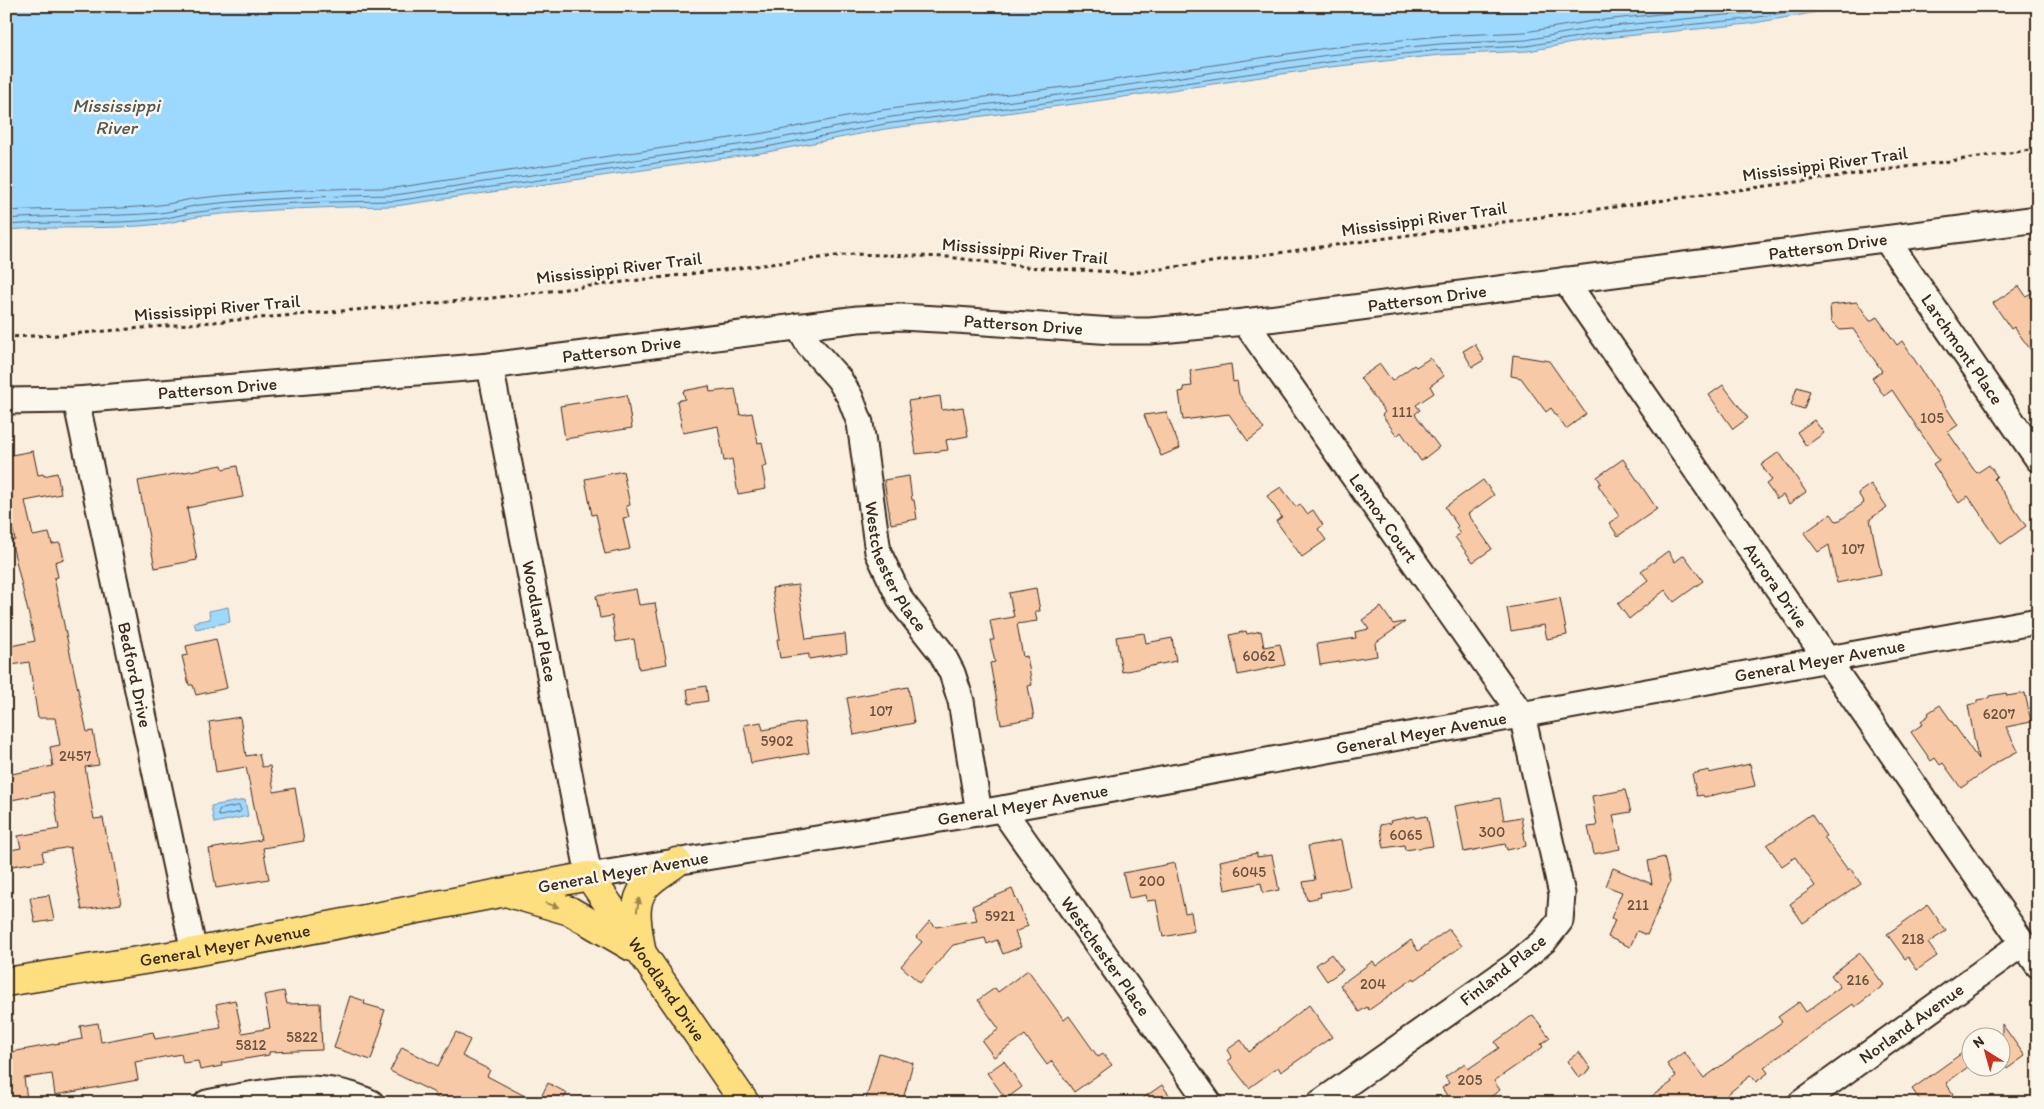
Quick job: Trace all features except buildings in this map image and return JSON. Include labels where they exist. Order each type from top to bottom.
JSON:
[{"type":"main road","points":[[642,953],[636,917],[638,898],[645,886],[677,862]]},
{"type":"main road","name":"General Meyer Avenue","points":[[6,982],[194,952],[589,876]]},
{"type":"main road","name":"Woodland Drive","points":[[589,876],[745,1103]]},
{"type":"main road","points":[[505,892],[570,911],[597,925],[642,953]]},
{"type":"street","name":"Patterson Drive","points":[[6,401],[76,400],[490,366],[858,319],[900,317],[1004,322],[1067,328],[1150,331],[1244,322],[2038,219]]},
{"type":"street","name":"Larchmont Place","points":[[1886,239],[2038,459]]},
{"type":"street","name":"Aurora Drive","points":[[1565,280],[2038,965]]},
{"type":"street","name":"Lennox Court","points":[[1244,322],[1522,715]]},
{"type":"street","name":"Westchester Place","points":[[798,326],[809,345],[839,379],[850,398],[860,423],[878,552],[901,601],[941,652],[952,672],[990,811],[1209,1103]]},
{"type":"street","name":"Woodland Place","points":[[490,366],[589,876]]},
{"type":"street","name":"Bedford Drive","points":[[76,400],[194,952]]},
{"type":"street","name":"General Meyer Avenue","points":[[589,876],[990,811],[2038,622]]},
{"type":"street","name":"Finland Place","points":[[1320,1103],[1514,966],[1546,940],[1560,921],[1562,894],[1522,715]]},
{"type":"street","name":"Norland Avenue","points":[[1801,1103],[2023,943]]},
{"type":"street","points":[[208,1103],[268,1092],[305,1088],[354,1094],[370,1103]]},
{"type":"path","name":"Mississippi River Trail","points":[[6,337],[68,334],[484,299],[853,254],[948,257],[1026,267],[1131,273],[2038,149]]},
{"type":"water","name":"Mississippi River","points":[[6,6],[1853,6],[1748,24],[1595,39],[1528,51],[1440,55],[1330,67],[885,129],[767,152],[395,206],[251,212],[202,216],[142,226],[6,230]]},
{"type":"water","points":[[228,607],[230,622],[196,629],[194,622],[210,619],[209,611]]},
{"type":"water","points":[[245,800],[248,816],[214,823],[211,806]]}]
